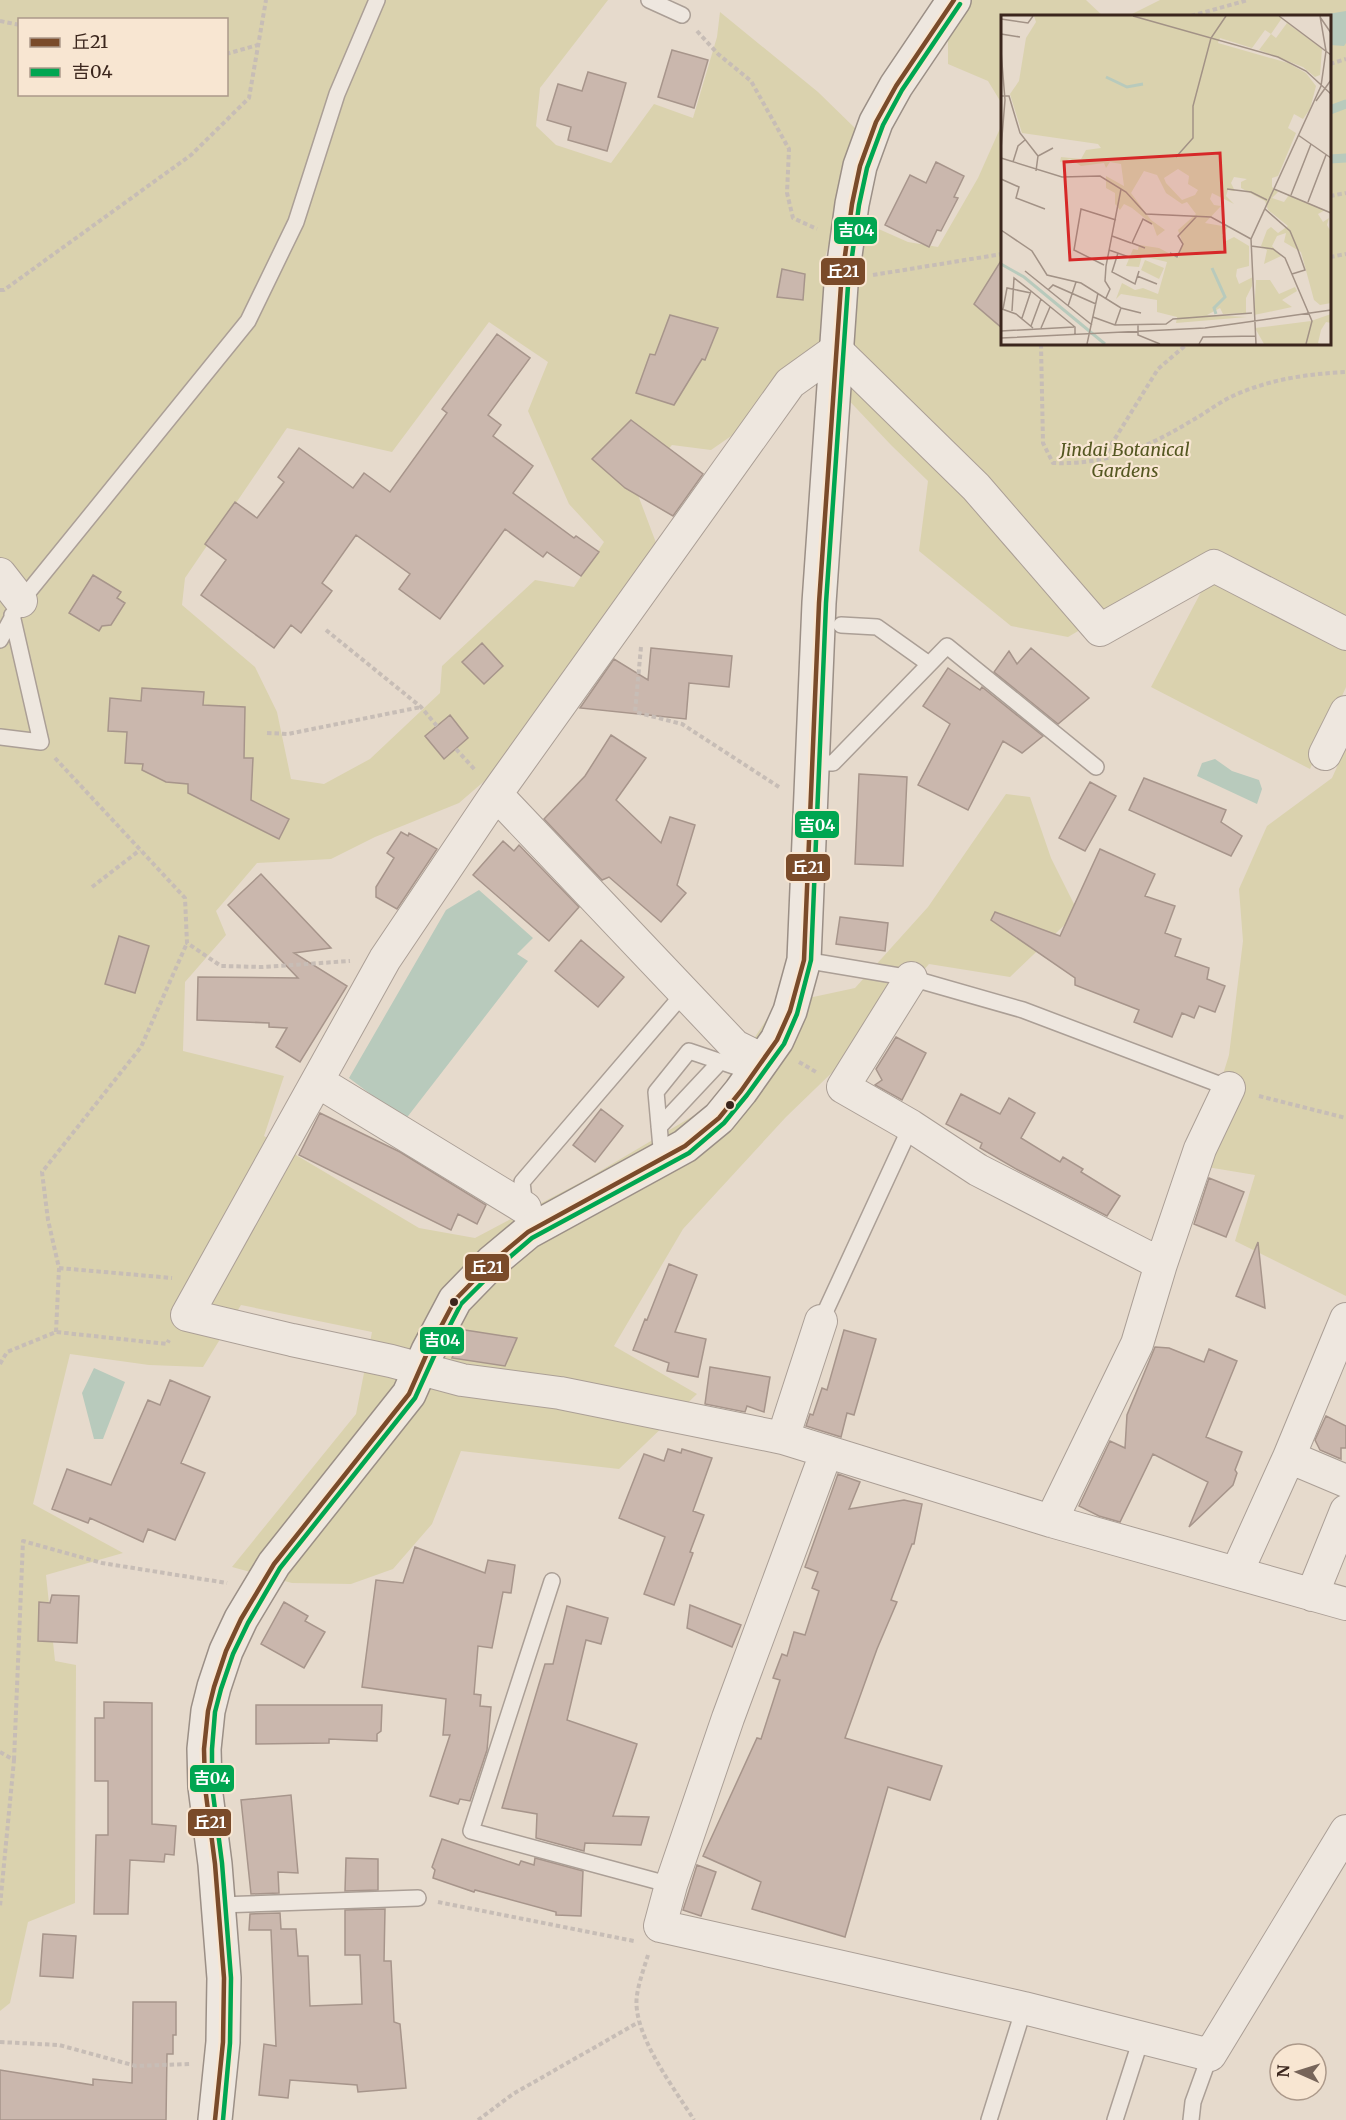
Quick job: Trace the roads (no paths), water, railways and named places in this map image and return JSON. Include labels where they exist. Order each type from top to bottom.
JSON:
[{"type":"street","points":[[214,2120],[221,2064],[224,1978],[219,1905],[205,1787],[204,1749],[208,1711],[226,1651],[240,1618],[274,1564],[409,1394],[455,1300],[492,1262],[526,1220],[662,1159],[685,1146],[719,1118],[777,1040],[790,1011],[804,960],[819,603],[841,285],[852,204],[860,166],[876,122],[896,86],[954,0]]},
{"type":"street","points":[[836,350],[976,487],[1100,630],[1214,566],[1346,634]]},
{"type":"street","points":[[836,350],[790,383],[496,794],[385,959],[187,1315],[462,1380],[560,1393],[783,1438],[1052,1521],[1346,1604]]},
{"type":"street","points":[[0,574],[16,608]]},
{"type":"street","points":[[1325,754],[1346,712]]},
{"type":"street","points":[[496,794],[684,993],[758,1067]]},
{"type":"street","points":[[911,978],[843,1087],[912,1126],[978,1170],[1161,1264]]},
{"type":"street","points":[[317,1081],[526,1220]]},
{"type":"street","points":[[1052,1521],[1137,1344],[1200,1149],[1229,1088]]},
{"type":"street","points":[[1236,1572],[1289,1457],[1346,1319]]},
{"type":"street","points":[[783,1438],[821,1321]]},
{"type":"street","points":[[826,1453],[732,1708],[670,1885],[655,1935],[1024,2008],[1210,2055],[1346,1831]]},
{"type":"street","points":[[1289,1457],[1346,1481]]},
{"type":"street","points":[[1312,1595],[1346,1510]]},
{"type":"lane","points":[[0,640],[16,608],[248,321],[296,222],[338,94],[377,0]]},
{"type":"lane","points":[[649,0],[682,15]]},
{"type":"lane","points":[[0,737],[41,742],[16,608]]},
{"type":"lane","points":[[841,625],[877,627],[929,664]]},
{"type":"lane","points":[[812,763],[833,763],[947,646],[1096,767]]},
{"type":"lane","points":[[804,960],[911,978],[1023,1010],[1229,1088]]},
{"type":"lane","points":[[526,1220],[522,1182],[684,993]]},
{"type":"lane","points":[[662,1159],[656,1092],[689,1052],[720,1062],[758,1067]]},
{"type":"lane","points":[[659,1127],[720,1062]]},
{"type":"lane","points":[[821,1321],[912,1126]]},
{"type":"lane","points":[[552,1581],[471,1831],[670,1885]]},
{"type":"lane","points":[[219,1905],[418,1898]]},
{"type":"lane","points":[[989,2120],[1024,2008]]},
{"type":"lane","points":[[1115,2120],[1142,2036]]},
{"type":"lane","points":[[1191,2120],[1193,2102],[1210,2055]]},
{"type":"waterway","points":[[1331,110],[1346,104]]},
{"type":"waterway","points":[[1331,159],[1346,158]]},
{"type":"park label","name":"Jindai Botanical Gardens","points":[[1125,460]]}]
